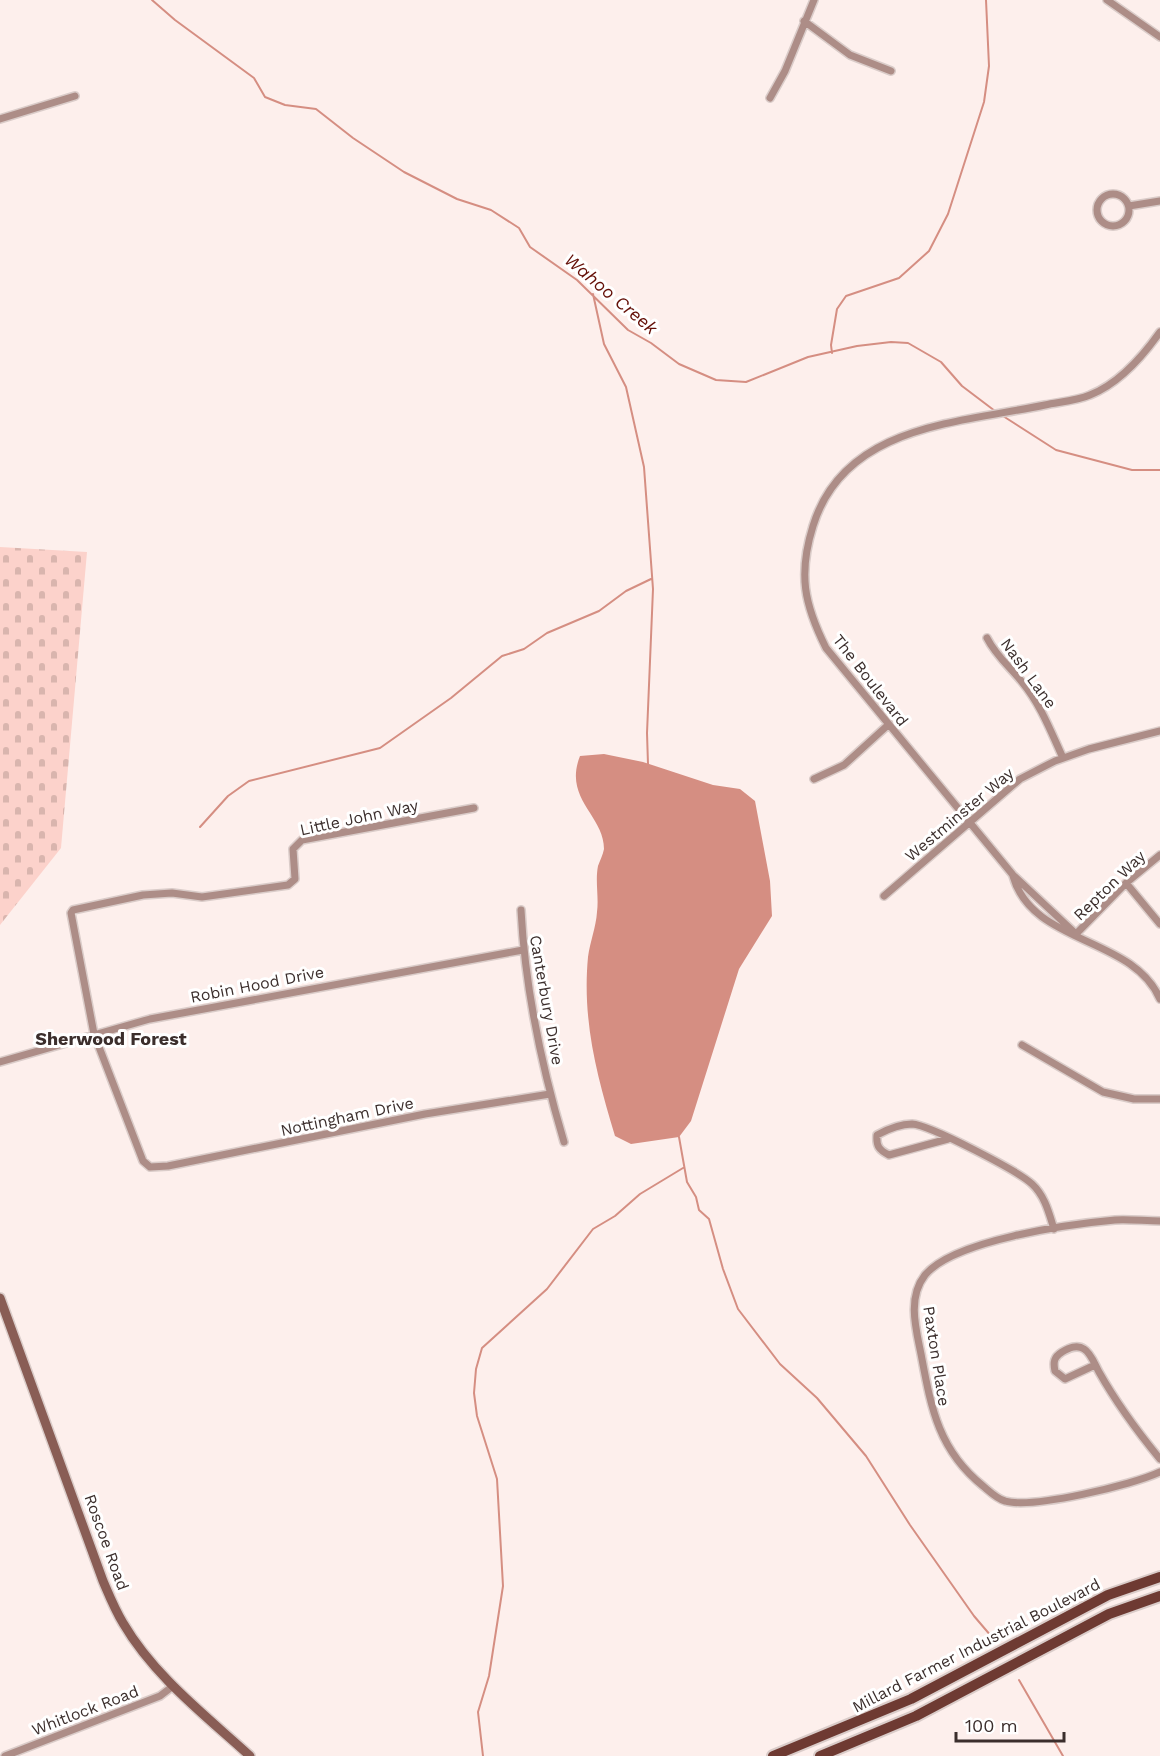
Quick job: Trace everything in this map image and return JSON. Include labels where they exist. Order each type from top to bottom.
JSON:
[{"type":"main road","name":"Roscoe Road","points":[[0,1298],[103,1581],[123,1623],[146,1657],[173,1686],[250,1756]]},
{"type":"main road","name":"Millard Farmer Industrial Boulevard","points":[[773,1756],[910,1699],[1100,1599],[1160,1577]]},
{"type":"main road","name":"Millard Farmer Industrial Boulevard","points":[[820,1756],[916,1716],[1109,1614],[1160,1596]]},
{"type":"street","points":[[770,98],[785,70],[814,0]]},
{"type":"street","points":[[1107,0],[1160,37]]},
{"type":"street","points":[[804,21],[850,55],[891,71]]},
{"type":"street","points":[[0,119],[75,96]]},
{"type":"street","points":[[1111,194],[1123,198],[1129,206],[1128,218],[1116,226],[1104,224],[1097,212],[1099,203],[1111,194]]},
{"type":"street","points":[[1129,206],[1160,201]]},
{"type":"street","name":"The Boulevard","points":[[1160,332],[1150,346],[1115,381],[1089,396],[914,430],[877,446],[837,479],[818,510],[804,553],[804,591],[813,623],[826,648],[1013,874],[1076,934],[1130,963],[1157,992],[1160,999]]},
{"type":"street","name":"Nash Lane","points":[[987,638],[995,654],[1023,683],[1043,713],[1063,758]]},
{"type":"street","points":[[814,779],[844,765],[888,725]]},
{"type":"street","name":"Westminster Way","points":[[884,896],[968,821],[1020,779],[1089,748],[1160,731]]},
{"type":"street","name":"Little John Way","points":[[94,1034],[71,913],[73,910],[143,895],[172,893],[202,897],[288,885],[296,879],[293,849],[302,840],[474,808]]},
{"type":"street","name":"Repton Way","points":[[1076,934],[1126,883],[1160,855]]},
{"type":"street","points":[[1126,883],[1160,924]]},
{"type":"street","name":"Canterbury Drive","points":[[521,910],[523,950],[550,1094],[564,1142]]},
{"type":"street","name":"Robin Hood Drive","points":[[0,1062],[150,1019],[523,950]]},
{"type":"street","name":"Nottingham Drive","points":[[94,1034],[143,1161],[150,1167],[168,1167],[425,1114],[550,1094]]},
{"type":"street","points":[[1022,1045],[1102,1092],[1134,1099],[1160,1099]]},
{"type":"street","points":[[948,1139],[889,1155],[880,1151],[877,1143],[877,1135],[891,1128],[910,1124],[948,1139],[1014,1171],[1032,1184],[1043,1198],[1054,1229]]},
{"type":"street","name":"Paxton Place","points":[[1160,1221],[1116,1220],[1054,1229],[970,1247],[951,1255],[925,1276],[915,1298],[914,1318],[932,1415],[941,1435],[966,1473],[1003,1500],[1020,1504],[1050,1501],[1160,1472]]},
{"type":"street","points":[[1095,1365],[1065,1379],[1054,1371],[1059,1354],[1078,1346],[1086,1349],[1121,1411],[1160,1459]]},
{"type":"street","name":"Whitlock Road","points":[[5,1756],[160,1696],[173,1686]]},
{"type":"green space","points":[[0,547],[87,552],[61,848],[0,925]]},
{"type":"shaded area","points":[[604,754],[643,762],[713,785],[740,789],[755,801],[770,881],[772,916],[739,969],[691,1121],[679,1137],[631,1144],[615,1136],[592,1048],[587,1004],[588,957],[597,906],[597,872],[604,849],[598,826],[580,795],[576,771],[580,756]]},
{"type":"waterway","name":"Wahoo Creek","points":[[152,0],[175,20],[254,78],[265,97],[285,105],[316,109],[353,138],[404,172],[457,199],[491,210],[519,228],[530,247],[577,280],[628,330],[651,343],[679,364],[716,380],[746,382],[808,357],[857,346],[891,342],[908,343],[941,362],[962,386],[995,411]]},
{"type":"waterway","points":[[832,353],[831,345],[837,309],[846,296],[899,278],[929,251],[948,214],[984,102],[989,66],[986,0]]},
{"type":"waterway","points":[[593,294],[604,344],[626,387],[644,467],[653,589],[647,733],[648,764]]},
{"type":"waterway","name":"Wahoo Creek","points":[[1003,416],[1056,450],[1132,470],[1160,470]]},
{"type":"waterway","points":[[200,827],[228,796],[249,781],[380,748],[451,698],[502,656],[524,649],[547,633],[599,611],[626,591],[651,579]]},
{"type":"waterway","points":[[679,1137],[687,1182],[696,1197],[699,1210],[709,1219],[723,1269],[738,1309],[780,1364],[817,1398],[866,1456],[910,1525],[974,1616],[997,1643]]},
{"type":"waterway","points":[[483,1756],[478,1712],[489,1676],[503,1586],[497,1479],[477,1416],[474,1393],[476,1369],[482,1348],[547,1289],[593,1229],[615,1216],[640,1194],[683,1168]]},
{"type":"waterway","points":[[1019,1680],[1063,1756]]},
{"type":"district","name":"Sherwood Forest","points":[[111,1039]]}]
